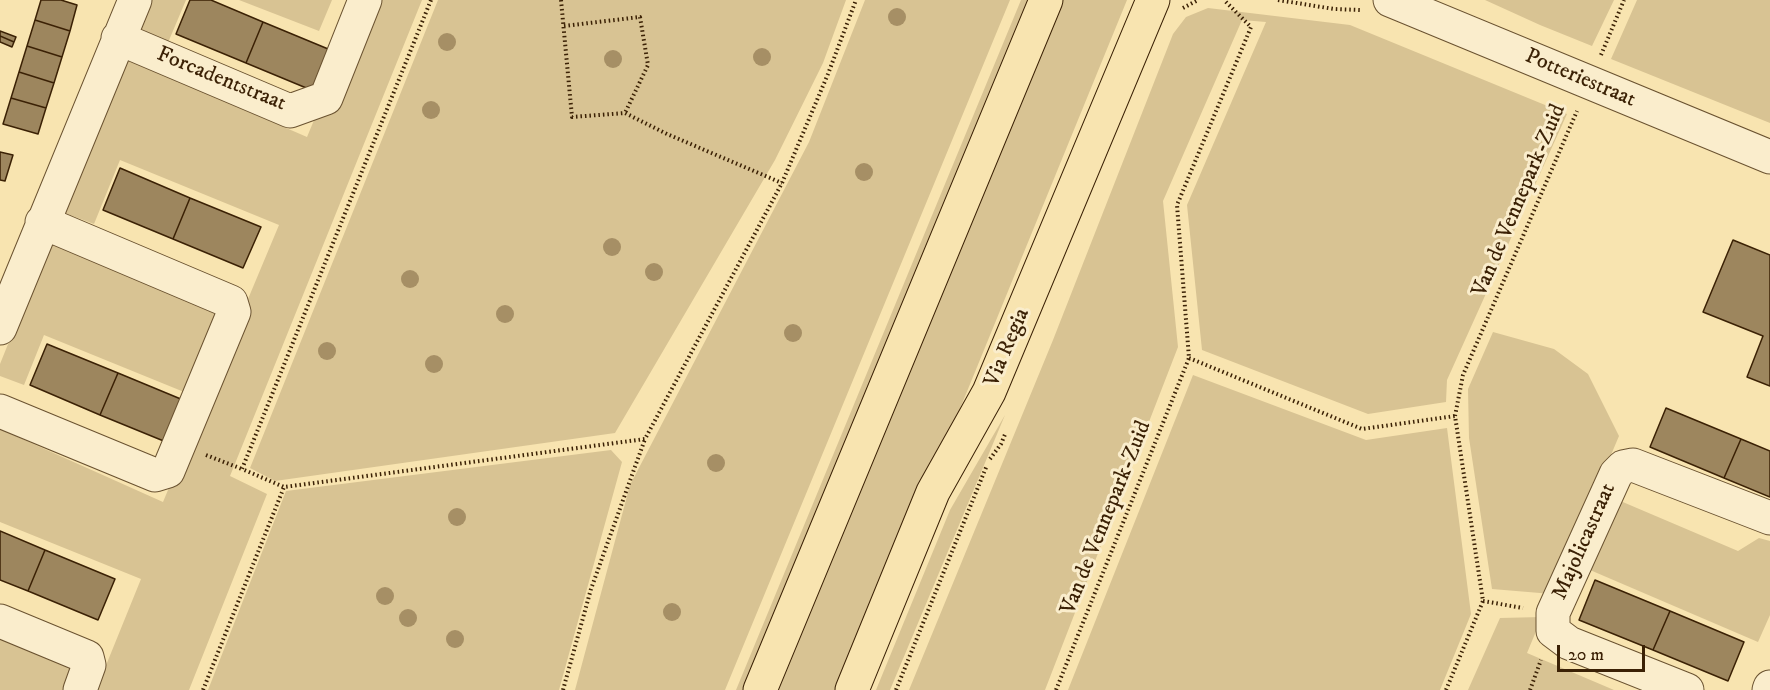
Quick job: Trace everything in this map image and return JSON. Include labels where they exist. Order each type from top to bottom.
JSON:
[{"type":"main road","points":[[760,690],[1046,0]]},
{"type":"main road","name":"Via Regia","points":[[852,690],[933,492],[989,392],[1153,0]]},
{"type":"street","points":[[0,328],[135,0]]},
{"type":"street","name":"Forcadentstraat","points":[[118,38],[290,111],[326,98],[365,0]]},
{"type":"street","name":"Potteriestraat","points":[[1378,5],[1589,84],[1770,157]]},
{"type":"street","points":[[0,411],[155,475],[168,471],[234,312],[231,302],[42,222]]},
{"type":"street","name":"Majolicastraat","points":[[1687,690],[1569,643],[1553,631],[1553,613],[1616,474],[1623,467],[1633,465],[1770,518]]},
{"type":"street","points":[[0,621],[87,657],[89,665],[80,690]]},
{"type":"path","points":[[431,0],[242,469],[284,487],[645,439]]},
{"type":"path","points":[[561,0],[572,117],[625,113],[667,134],[782,183]]},
{"type":"path","points":[[563,690],[591,589],[645,439],[782,183],[856,0]]},
{"type":"path","name":"Van de Vennepark-Zuid","points":[[1056,690],[1189,358],[1177,205],[1251,27],[1224,0]]},
{"type":"path","points":[[1278,0],[1334,9],[1378,5]]},
{"type":"path","name":"Van de Vennepark-Zuid","points":[[1483,601],[1455,417],[1463,375],[1624,0]]},
{"type":"path","points":[[564,26],[640,17],[648,65],[625,113]]},
{"type":"path","points":[[1189,358],[1362,429],[1455,417]]},
{"type":"path","points":[[203,690],[284,487]]},
{"type":"path","points":[[1446,690],[1483,601],[1553,613]]},
{"type":"shaded area","points":[[151,0],[186,0],[167,45],[139,31]]},
{"type":"shaded area","points":[[239,0],[332,0],[319,31]]},
{"type":"shaded area","points":[[364,0],[422,0],[230,476],[267,494],[189,690],[96,690],[141,579],[0,522],[0,429],[163,502],[279,225],[120,160],[94,224],[62,212],[127,59],[307,137]]},
{"type":"shaded area","points":[[438,0],[846,0],[823,63],[775,160],[615,433],[275,481],[250,468]]},
{"type":"shaded area","points":[[865,0],[1010,0],[725,690],[575,690],[630,485],[809,142]]},
{"type":"shaded area","points":[[1021,0],[1036,0],[749,690],[736,690]]},
{"type":"shaded area","points":[[1055,0],[1127,0],[845,690],[770,690]]},
{"type":"shaded area","points":[[1485,0],[1614,0],[1592,46]]},
{"type":"shaded area","points":[[1637,0],[1770,0],[1770,123],[1611,59]]},
{"type":"shaded area","points":[[1208,8],[1350,25],[1567,114],[1447,380],[1446,402],[1368,414],[1202,350],[1187,205],[1266,22],[1242,20],[1163,201],[1178,347],[1045,690],[909,690],[1053,340],[1173,34],[1186,17]]},
{"type":"shaded area","points":[[50,240],[223,310],[189,394],[44,335],[24,385],[0,376],[0,364]]},
{"type":"shaded area","points":[[1493,332],[1554,349],[1588,374],[1619,436],[1552,594],[1492,589],[1469,438],[1468,389]]},
{"type":"shaded area","points":[[1193,375],[1366,440],[1447,428],[1471,614],[1440,690],[1068,690]]},
{"type":"shaded area","points":[[1005,415],[890,690],[876,690],[950,510]]},
{"type":"shaded area","points":[[611,450],[622,462],[559,690],[208,690],[286,491]]},
{"type":"shaded area","points":[[1611,497],[1738,551],[1759,538],[1770,541],[1770,615],[1758,642],[1583,567]]},
{"type":"shaded area","points":[[1542,617],[1527,653],[1614,690],[1468,690],[1500,618]]},
{"type":"shaded area","points":[[0,632],[79,664],[68,690],[0,690]]},
{"type":"building","points":[[41,0],[61,0],[77,5],[70,31],[35,20]]},
{"type":"building","points":[[190,0],[211,0],[263,22],[246,63],[176,34]]},
{"type":"building","points":[[35,20],[70,31],[62,57],[27,46]]},
{"type":"building","points":[[263,22],[333,51],[316,92],[246,63]]},
{"type":"building","points":[[0,31],[16,37],[14,42],[0,36]]},
{"type":"building","points":[[0,36],[14,42],[12,47],[0,42]]},
{"type":"building","points":[[27,46],[62,57],[54,83],[19,72]]},
{"type":"building","points":[[19,72],[54,83],[46,108],[11,98]]},
{"type":"building","points":[[11,98],[46,108],[38,134],[3,124]]},
{"type":"building","points":[[0,152],[13,155],[5,181],[0,180]]},
{"type":"building","points":[[120,168],[190,198],[173,239],[103,210]]},
{"type":"building","points":[[190,198],[261,227],[243,268],[173,239]]},
{"type":"building","points":[[1733,240],[1770,255],[1770,386],[1747,377],[1763,336],[1703,312]]},
{"type":"building","points":[[47,344],[118,373],[100,415],[30,385]]},
{"type":"building","points":[[118,373],[188,402],[171,444],[100,415]]},
{"type":"building","points":[[1666,408],[1741,439],[1724,478],[1650,447]]},
{"type":"building","points":[[1741,439],[1770,451],[1770,497],[1724,478]]},
{"type":"building","points":[[0,531],[45,550],[28,591],[0,580]]},
{"type":"building","points":[[45,550],[115,579],[98,620],[28,591]]},
{"type":"building","points":[[1595,580],[1670,611],[1653,650],[1579,620]]},
{"type":"building","points":[[1670,611],[1744,642],[1728,681],[1653,650]]}]
